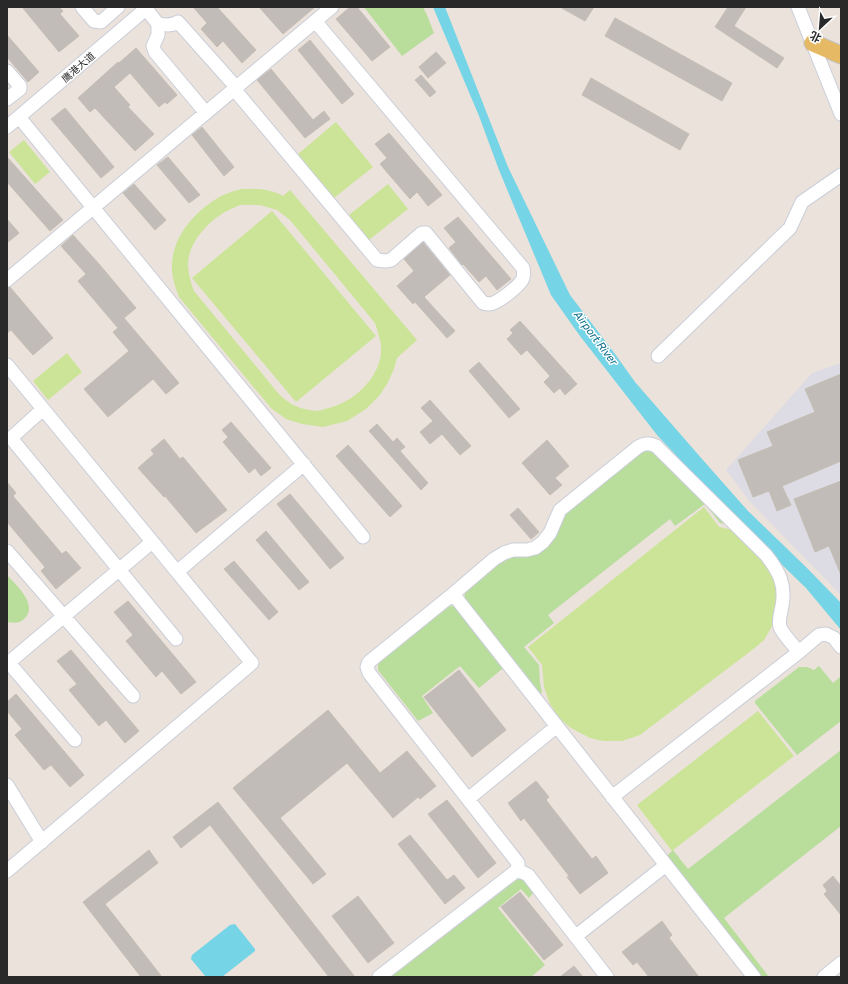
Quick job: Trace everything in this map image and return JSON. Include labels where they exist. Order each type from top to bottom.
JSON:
[{"type":"main road","points":[[813,43],[841,55]]},
{"type":"street","points":[[82,7],[94,21],[101,22],[118,7]]},
{"type":"street","points":[[7,280],[332,7]]},
{"type":"street","points":[[798,7],[841,114]]},
{"type":"street","points":[[147,8],[158,24],[158,35],[154,46],[155,52],[206,113]]},
{"type":"street","name":"鹰港大道","points":[[11,122],[147,8]]},
{"type":"street","points":[[158,24],[168,25],[178,22],[235,88],[377,260],[391,260],[422,233],[426,233],[483,302],[489,304],[497,302],[520,284],[524,273],[523,268],[315,21]]},
{"type":"street","points":[[7,71],[20,86],[20,89],[7,99]]},
{"type":"street","points":[[11,122],[93,208],[363,537]]},
{"type":"street","points":[[658,356],[790,228],[802,202],[841,175]]},
{"type":"street","points":[[7,365],[252,663],[7,871]]},
{"type":"street","points":[[43,409],[9,439],[176,640]]},
{"type":"street","points":[[379,977],[516,871],[518,863],[368,674],[367,667],[369,662],[494,559],[513,550],[527,550],[535,548],[543,542],[550,534],[560,510],[638,447],[649,443],[656,446],[773,564],[781,580],[784,596],[779,620],[780,628],[799,652]]},
{"type":"street","points":[[177,572],[304,464]]},
{"type":"street","points":[[75,740],[8,663],[152,542]]},
{"type":"street","points":[[7,551],[133,696]]},
{"type":"street","points":[[453,594],[754,977]]},
{"type":"street","points":[[612,797],[819,635],[826,634],[834,638],[841,647]]},
{"type":"street","points":[[468,799],[557,726]]},
{"type":"street","points":[[7,785],[42,842]]},
{"type":"street","points":[[576,936],[666,865]]},
{"type":"street","points":[[516,871],[528,875],[607,977]]},
{"type":"street","points":[[824,977],[841,964]]},
{"type":"shaded area","points":[[841,363],[841,595],[751,503],[726,470],[812,373]]},
{"type":"green space","points":[[364,7],[423,7],[434,33],[402,56]]},
{"type":"green space","points":[[336,122],[373,167],[334,198],[297,155]]},
{"type":"green space","points":[[24,140],[50,172],[35,184],[9,152]]},
{"type":"green space","points":[[388,184],[408,209],[369,240],[349,215]]},
{"type":"green space","points":[[241,189],[263,190],[283,196],[290,190],[417,340],[397,358],[387,384],[379,396],[366,409],[347,421],[323,427],[302,424],[286,419],[271,408],[179,297],[172,268],[173,254],[180,236],[191,220],[205,207],[219,197]],"holes":[[[240,205],[260,205],[277,210],[290,220],[375,323],[381,346],[379,363],[375,373],[362,390],[335,406],[319,411],[312,411],[297,407],[285,399],[278,393],[194,291],[188,263],[195,241],[205,228],[223,213]]]},
{"type":"green space","points":[[272,211],[376,336],[296,402],[192,278]]},
{"type":"green space","points":[[67,353],[82,372],[48,400],[33,381]]},
{"type":"green space","points":[[645,448],[653,449],[732,525],[720,523],[705,504],[675,526],[670,519],[548,615],[554,623],[524,647],[539,665],[542,692],[540,694],[465,598],[464,591],[504,558],[531,554],[569,509]]},
{"type":"green space","points":[[704,507],[719,527],[733,530],[763,554],[778,585],[778,608],[772,626],[764,640],[640,735],[622,741],[603,741],[590,738],[571,728],[561,720],[550,704],[544,687],[542,665],[528,647]]},
{"type":"green space","points":[[7,575],[20,589],[29,607],[25,618],[14,623],[7,622]]},
{"type":"green space","points":[[450,606],[455,606],[503,664],[502,669],[479,688],[460,666],[422,696],[433,713],[418,721],[378,670],[378,665],[381,660]]},
{"type":"green space","points":[[819,666],[833,683],[841,676],[841,721],[797,755],[755,703],[755,701],[799,667],[807,667],[814,670]]},
{"type":"green space","points":[[758,711],[794,756],[672,851],[637,805]]},
{"type":"green space","points":[[841,750],[841,826],[724,918],[769,977],[761,977],[667,856],[673,850],[688,869]]},
{"type":"green space","points":[[519,878],[529,883],[533,893],[529,898],[521,889],[498,908],[545,965],[531,977],[391,977]]},
{"type":"water","name":"Airport River","points":[[433,7],[445,7],[508,167],[570,295],[635,382],[702,459],[748,511],[841,603],[841,630],[806,588],[749,533],[657,435],[580,336],[551,295],[499,170],[479,116]]},
{"type":"water","points":[[235,924],[255,951],[222,977],[206,977],[191,959],[192,955],[230,925]]},
{"type":"building","points":[[22,7],[59,7],[63,11],[60,14],[79,36],[59,52]]},
{"type":"building","points":[[193,7],[217,7],[256,50],[242,63],[223,41],[217,47],[201,29],[207,23]]},
{"type":"building","points":[[259,7],[315,7],[283,34]]},
{"type":"building","points":[[350,7],[357,7],[390,47],[372,61],[336,19]]},
{"type":"building","points":[[560,7],[594,7],[585,21]]},
{"type":"building","points":[[728,7],[746,7],[734,26],[784,58],[777,68],[715,27]]},
{"type":"building","points":[[615,18],[732,83],[722,101],[605,36]]},
{"type":"building","points":[[7,35],[39,72],[28,82],[7,57]]},
{"type":"building","points":[[310,40],[354,94],[342,104],[298,50]]},
{"type":"building","points":[[136,48],[177,95],[167,104],[165,102],[159,107],[130,73],[114,87],[130,105],[128,107],[154,134],[135,151],[95,108],[90,112],[78,98]]},
{"type":"building","points":[[436,52],[446,63],[428,78],[419,67]]},
{"type":"building","points":[[271,69],[313,120],[324,111],[330,119],[305,138],[257,80]]},
{"type":"building","points":[[421,75],[436,92],[430,97],[415,80]]},
{"type":"building","points":[[591,78],[689,134],[680,150],[582,95]]},
{"type":"building","points":[[65,108],[114,167],[101,178],[51,119]]},
{"type":"building","points":[[202,127],[234,167],[224,176],[192,135]]},
{"type":"building","points":[[389,133],[442,195],[428,206],[417,192],[410,199],[380,164],[387,158],[375,144]]},
{"type":"building","points":[[7,157],[63,220],[50,231],[7,182]]},
{"type":"building","points":[[168,157],[200,195],[189,203],[157,165]]},
{"type":"building","points":[[134,184],[166,220],[155,230],[123,193]]},
{"type":"building","points":[[458,217],[511,279],[497,290],[486,276],[479,282],[463,264],[462,265],[449,248],[456,242],[444,228]]},
{"type":"building","points":[[7,219],[19,233],[7,243]]},
{"type":"building","points":[[73,235],[136,308],[124,318],[179,383],[166,394],[153,379],[108,417],[84,389],[129,351],[113,332],[118,328],[78,281],[86,274],[61,246]]},
{"type":"building","points":[[423,242],[450,275],[424,297],[455,331],[447,338],[415,302],[413,304],[397,286],[414,271],[404,259]]},
{"type":"building","points":[[10,287],[53,338],[33,355],[11,330],[7,333],[7,288]]},
{"type":"building","points":[[520,321],[577,384],[565,395],[560,388],[554,393],[544,382],[550,376],[527,350],[521,355],[507,339],[513,333],[510,330]]},
{"type":"building","points":[[479,362],[520,409],[509,418],[469,371]]},
{"type":"building","points":[[841,374],[841,461],[782,486],[791,505],[777,511],[769,491],[753,497],[738,460],[773,446],[767,432],[815,412],[805,389]]},
{"type":"building","points":[[430,400],[471,446],[460,455],[442,434],[430,444],[420,432],[433,421],[421,408]]},
{"type":"building","points":[[231,422],[271,468],[261,476],[255,468],[249,473],[223,442],[228,437],[222,430]]},
{"type":"building","points":[[377,424],[393,442],[397,438],[405,447],[400,451],[428,483],[421,490],[369,431]]},
{"type":"building","points":[[164,439],[180,459],[183,457],[227,510],[196,533],[165,496],[164,497],[138,468],[154,454],[151,450]]},
{"type":"building","points":[[547,440],[569,466],[555,478],[562,485],[550,495],[522,463]]},
{"type":"building","points":[[348,445],[402,506],[390,517],[336,456]]},
{"type":"building","points":[[841,481],[841,575],[829,546],[815,552],[794,499]]},
{"type":"building","points":[[7,482],[16,493],[13,496],[62,554],[66,551],[81,568],[56,589],[41,571],[45,567],[7,522]]},
{"type":"building","points":[[290,494],[344,558],[330,569],[277,504]]},
{"type":"building","points":[[518,508],[539,532],[531,539],[510,515]]},
{"type":"building","points":[[266,531],[309,582],[299,590],[256,540]]},
{"type":"building","points":[[234,561],[278,612],[269,620],[224,569]]},
{"type":"building","points":[[128,601],[196,682],[181,694],[162,671],[156,677],[126,641],[133,635],[114,612]]},
{"type":"building","points":[[71,650],[139,731],[125,743],[106,720],[99,726],[69,690],[77,684],[57,661]]},
{"type":"building","points":[[459,670],[506,730],[472,757],[424,697]]},
{"type":"building","points":[[16,694],[84,775],[70,787],[51,765],[44,770],[15,735],[22,729],[7,711],[7,702]]},
{"type":"building","points":[[328,710],[380,773],[407,751],[436,786],[420,799],[418,797],[393,818],[347,763],[280,818],[326,874],[313,884],[233,788]]},
{"type":"building","points":[[536,781],[549,797],[546,800],[592,859],[596,856],[608,873],[580,894],[567,877],[569,876],[524,818],[521,821],[508,803]]},
{"type":"building","points":[[447,800],[496,863],[478,878],[428,814]]},
{"type":"building","points":[[218,802],[355,977],[329,977],[210,825],[181,848],[173,837]]},
{"type":"building","points":[[410,835],[447,880],[454,875],[465,888],[445,904],[398,844]]},
{"type":"building","points":[[149,850],[158,863],[105,904],[162,977],[141,977],[83,902]]},
{"type":"building","points":[[833,876],[841,886],[841,915],[824,894],[827,891],[823,885]]},
{"type":"building","points":[[520,892],[563,945],[544,960],[501,907]]},
{"type":"building","points":[[358,896],[394,943],[368,963],[332,916]]},
{"type":"building","points":[[662,921],[672,935],[669,938],[699,977],[649,977],[637,962],[633,965],[622,952]]},
{"type":"building","points":[[574,966],[583,977],[560,977]]}]
